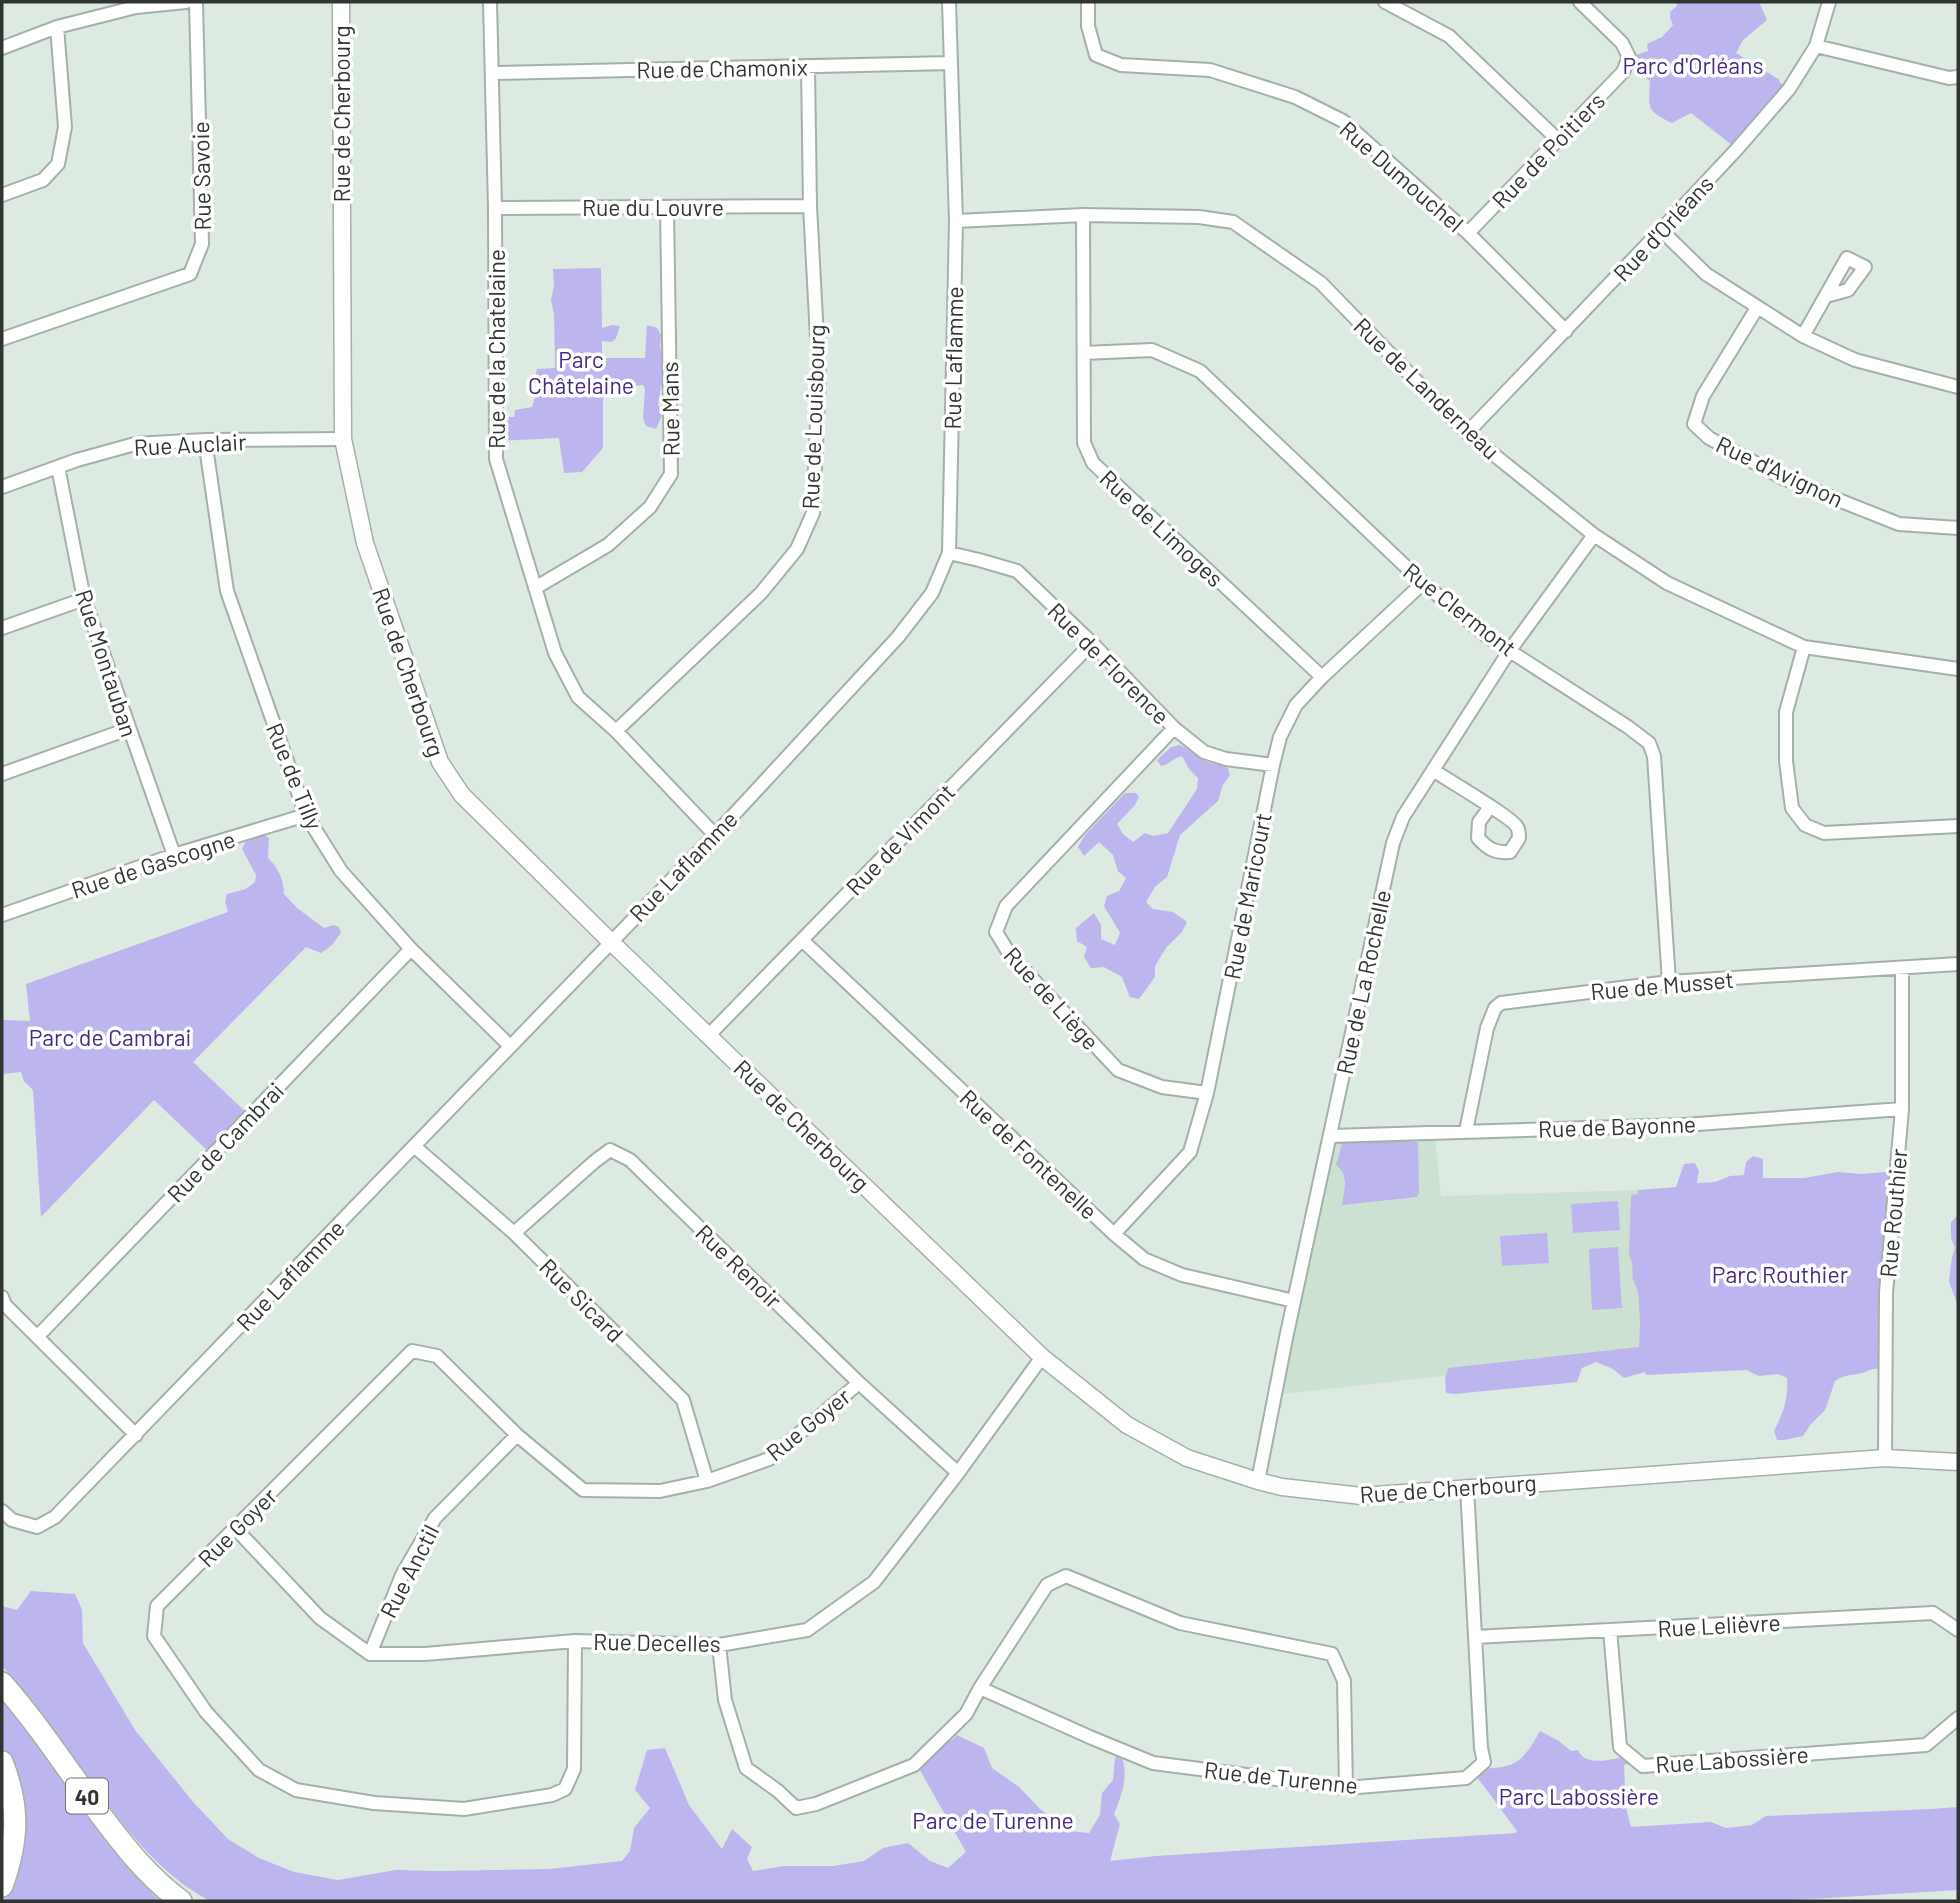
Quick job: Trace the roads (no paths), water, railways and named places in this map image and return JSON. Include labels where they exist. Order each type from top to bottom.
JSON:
[{"type":"highway","name":"40","points":[[2,1683],[130,1853],[153,1878],[181,1901]]},
{"type":"highway","points":[[2,1762],[11,1791],[15,1821],[15,1842],[2,1886]]},
{"type":"street","points":[[2,48],[57,27],[136,6],[186,2]]},
{"type":"street","name":"Rue Savoie","points":[[2,339],[190,274],[202,244],[196,2]]},
{"type":"street","name":"Rue de Cherbourg","points":[[341,2],[343,439],[365,542],[440,762],[462,794],[611,942],[1042,1357],[1127,1425],[1187,1458],[1282,1487],[1362,1496],[1885,1458],[1958,1462]]},
{"type":"street","name":"Rue de la Chatelaine","points":[[490,2],[495,208],[496,459],[555,653],[578,697],[616,731],[715,835]]},
{"type":"street","name":"Rue Laflamme","points":[[2,1511],[12,1520],[37,1527],[55,1517],[715,835],[898,637],[932,593],[950,553],[956,221],[949,2]]},
{"type":"street","name":"Rue Dumouchel","points":[[1088,2],[1088,26],[1096,55],[1121,65],[1210,70],[1295,97],[1343,121],[1468,233],[1566,331]]},
{"type":"street","points":[[1385,2],[1449,36],[1558,140]]},
{"type":"street","name":"Rue de Poitiers","points":[[1468,233],[1623,72],[1629,57],[1622,43],[1580,2]]},
{"type":"street","name":"Rue d'Orléans","points":[[1467,433],[1737,149],[1788,89],[1816,46],[1829,2]]},
{"type":"street","points":[[2,195],[43,180],[58,164],[65,127],[57,27]]},
{"type":"street","points":[[1816,46],[1949,78],[1958,77]]},
{"type":"street","name":"Rue de Chamonix","points":[[493,73],[951,63]]},
{"type":"street","name":"Rue de Louisbourg","points":[[616,731],[761,593],[797,549],[813,513],[819,376],[810,205],[808,66]]},
{"type":"street","name":"Rue du Louvre","points":[[495,208],[810,205]]},
{"type":"street","name":"Rue Mans","points":[[535,588],[608,545],[650,507],[671,474],[667,207]]},
{"type":"street","name":"Rue de Landerneau","points":[[956,221],[1083,215],[1199,216],[1233,222],[1321,283],[1467,433],[1594,535],[1667,583],[1804,647],[1958,669]]},
{"type":"street","name":"Rue de Limoges","points":[[1083,215],[1084,443],[1093,463],[1322,677]]},
{"type":"street","points":[[1661,230],[1706,274],[1803,336],[1855,360],[1958,387]]},
{"type":"street","points":[[1803,336],[1826,296]]},
{"type":"street","name":"Rue d'Avignon","points":[[1758,309],[1703,396],[1694,424],[1709,438],[1783,478],[1886,519],[1899,524],[1958,528]]},
{"type":"street","name":"Rue Clermont","points":[[1084,353],[1152,350],[1200,371],[1423,583],[1488,637],[1649,743],[1654,756],[1669,982]]},
{"type":"street","name":"Rue Auclair","points":[[2,487],[135,444],[205,440],[343,439]]},
{"type":"street","name":"Rue de Tilly","points":[[205,440],[228,591],[306,815],[341,871],[411,948],[510,1046]]},
{"type":"street","name":"Rue Montauban","points":[[58,467],[84,599],[174,855]]},
{"type":"street","name":"Rue de La Rochelle","points":[[1258,1481],[1393,843],[1403,817],[1510,650],[1594,535]]},
{"type":"street","name":"Rue de Florence","points":[[950,553],[1017,571],[1092,643],[1174,728],[1204,751],[1226,759],[1273,765]]},
{"type":"street","name":"Rue de Maricourt","points":[[1114,1234],[1190,1152],[1208,1093],[1280,737],[1296,705],[1322,677],[1423,583]]},
{"type":"street","points":[[2,628],[84,599]]},
{"type":"street","name":"Rue de Vimont","points":[[709,1035],[1092,643]]},
{"type":"street","points":[[1804,647],[1786,712],[1786,761],[1792,808],[1805,825],[1824,833],[1958,826]]},
{"type":"street","name":"Rue de Liège","points":[[1174,728],[1006,906],[996,932],[1010,955],[1118,1070],[1162,1087],[1208,1093]]},
{"type":"street","points":[[2,774],[128,729]]},
{"type":"street","points":[[1433,770],[1490,807]]},
{"type":"street","name":"Rue de Gascogne","points":[[2,915],[174,855],[306,815]]},
{"type":"street","name":"Rue de Fontenelle","points":[[802,940],[1114,1234],[1144,1259],[1182,1275],[1294,1301]]},
{"type":"street","name":"Rue de Cambrai","points":[[38,1336],[411,948]]},
{"type":"street","name":"Rue de Musset","points":[[1466,1131],[1488,1028],[1495,1008],[1502,1003],[1669,982],[1958,964]]},
{"type":"street","name":"Rue Routhier","points":[[1885,1458],[1886,1293],[1902,1109],[1902,968]]},
{"type":"street","name":"Rue de Bayonne","points":[[1331,1136],[1684,1125],[1902,1109]]},
{"type":"street","name":"Rue Sicard","points":[[414,1146],[514,1233],[683,1400],[707,1481]]},
{"type":"street","name":"Rue Renoir","points":[[514,1233],[610,1150],[630,1160],[859,1383],[958,1473]]},
{"type":"street","points":[[2,1297],[5,1304],[136,1434]]},
{"type":"street","name":"Rue Goyer","points":[[575,1641],[574,1769],[565,1789],[552,1795],[464,1809],[374,1803],[296,1790],[259,1770],[206,1712],[154,1636],[157,1606],[412,1351],[437,1356],[517,1435],[583,1490],[660,1491],[707,1481],[769,1459],[859,1383]]},
{"type":"street","name":"Rue Decelles","points":[[370,1654],[425,1654],[575,1641],[719,1645],[807,1630],[874,1583],[1042,1357]]},
{"type":"street","name":"Rue Anctil","points":[[370,1654],[402,1575],[435,1518],[517,1435]]},
{"type":"street","name":"Rue de Turenne","points":[[980,1688],[1153,1763],[1346,1788],[1466,1778],[1484,1762],[1480,1748],[1467,1487]]},
{"type":"street","points":[[236,1529],[320,1618],[370,1654]]},
{"type":"street","points":[[719,1645],[724,1700],[746,1768],[796,1808],[816,1804],[914,1765],[966,1714],[1047,1585],[1066,1576],[1180,1623],[1332,1654],[1345,1681],[1346,1788]]},
{"type":"street","name":"Rue Lelièvre","points":[[1475,1637],[1933,1613],[1958,1630]]},
{"type":"street","name":"Rue Labossière","points":[[1610,1630],[1620,1747],[1643,1766],[1926,1745],[1958,1718]]},
{"type":"park label","name":"Parc d'Orléans","points":[[1693,65]]},
{"type":"park label","name":"Parc Châtelaine","points":[[581,372]]},
{"type":"park label","name":"Parc de Cambrai","points":[[110,1037]]},
{"type":"park label","name":"Parc Routhier","points":[[1780,1274]]},
{"type":"park label","name":"Parc Labossière","points":[[1579,1796]]},
{"type":"park label","name":"Parc de Turenne","points":[[993,1820]]}]
